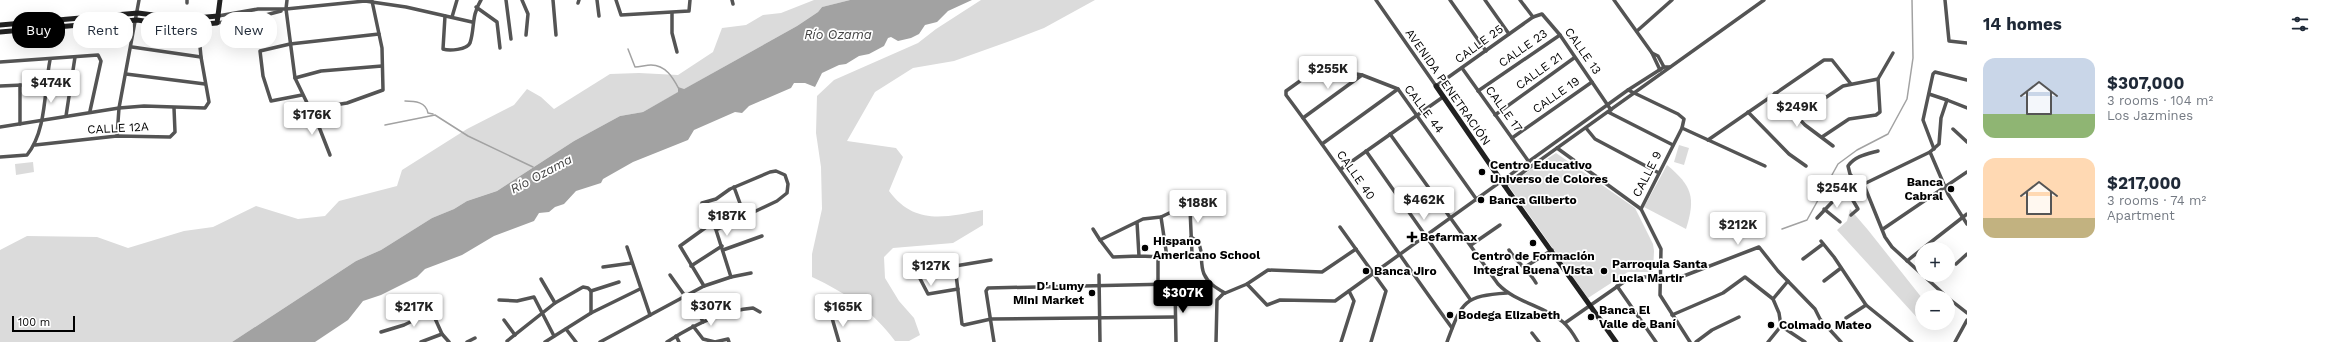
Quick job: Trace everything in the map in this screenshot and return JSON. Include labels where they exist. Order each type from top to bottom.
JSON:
[{"type":"street","points":[[133,42],[139,0]]},
{"type":"street","points":[[217,23],[220,0]]},
{"type":"street","points":[[287,0],[286,9],[290,44],[296,78],[302,95],[310,108],[330,155]]},
{"type":"street","points":[[326,6],[327,0]]},
{"type":"street","points":[[452,17],[457,0]]},
{"type":"street","points":[[445,16],[442,47],[445,50],[468,45],[476,8],[481,0]]},
{"type":"street","points":[[506,0],[511,39]]},
{"type":"street","points":[[522,0],[528,14],[526,35]]},
{"type":"street","points":[[553,0],[556,35]]},
{"type":"street","points":[[597,0],[599,16]]},
{"type":"street","points":[[616,0],[621,15],[689,11],[690,0]]},
{"type":"street","name":"AVENIDA PENETRACIÓN","points":[[1376,0],[1503,184],[1552,250],[1616,342]]},
{"type":"street","points":[[1450,0],[1486,51]]},
{"type":"street","points":[[1485,0],[1509,34]]},
{"type":"street","points":[[1520,0],[1533,17]]},
{"type":"street","points":[[1614,0],[1652,53],[1659,69],[1664,73]]},
{"type":"street","points":[[1636,31],[1672,0]]},
{"type":"street","points":[[1247,284],[1267,305],[1280,300],[1330,302],[1349,291],[1373,272],[1477,200],[1586,128],[1764,0]]},
{"type":"street","points":[[1945,0],[1949,41],[1967,43]]},
{"type":"street","points":[[0,25],[138,13],[184,19],[218,16],[258,9],[286,9],[326,6],[356,1],[372,1],[472,22]]},
{"type":"street","points":[[310,108],[347,103],[365,98],[383,89],[379,34],[372,1]]},
{"type":"street","points":[[476,8],[497,22],[500,48]]},
{"type":"street","points":[[212,24],[258,17],[286,9]]},
{"type":"street","points":[[672,13],[672,33],[676,52]]},
{"type":"street","name":"CALLE 13","points":[[1533,17],[1542,14],[1560,35],[1574,58],[1608,105],[1610,111]]},
{"type":"street","name":"CALLE 25","points":[[1436,86],[1533,17]]},
{"type":"street","points":[[0,32],[141,21]]},
{"type":"street","points":[[302,95],[271,101],[263,76],[260,51],[290,44],[379,34]]},
{"type":"street","name":"CALLE 23","points":[[1478,91],[1560,35]]},
{"type":"street","points":[[133,47],[201,57]]},
{"type":"street","points":[[117,136],[119,108],[132,48]]},
{"type":"street","points":[[0,127],[42,121],[90,111],[119,108],[144,106],[205,108],[208,106],[200,48]]},
{"type":"street","points":[[1652,53],[1658,56],[1664,66],[1664,73]]},
{"type":"street","points":[[1822,138],[1849,119],[1876,115],[1880,112],[1878,79],[1893,53]]},
{"type":"street","points":[[0,62],[50,60],[98,55],[100,57],[90,111]]},
{"type":"street","points":[[66,116],[75,57]]},
{"type":"street","name":"CALLE 21","points":[[1495,115],[1574,58]]},
{"type":"street","points":[[1708,140],[1828,59],[1832,60],[1851,84]]},
{"type":"street","points":[[0,157],[27,154],[35,145],[42,121],[50,60]]},
{"type":"street","points":[[296,78],[321,71],[382,66]]},
{"type":"street","points":[[1503,184],[1529,162],[1628,90],[1664,66],[1670,67]]},
{"type":"street","name":"CALLE 44","points":[[1286,91],[1314,71],[1322,68],[1362,74],[1398,89],[1418,114],[1477,200]]},
{"type":"street","name":"CALLE 17","points":[[1462,68],[1529,162]]},
{"type":"street","points":[[1967,80],[1935,72],[1933,74],[1923,120],[1945,186],[1967,224]]},
{"type":"street","points":[[126,74],[206,84]]},
{"type":"street","points":[[1304,118],[1362,74]]},
{"type":"street","points":[[1798,116],[1837,89],[1851,84],[1878,79]]},
{"type":"street","name":"CALLE 19","points":[[1512,138],[1592,82]]},
{"type":"street","points":[[0,86],[46,84]]},
{"type":"street","points":[[20,85],[20,124]]},
{"type":"street","points":[[1322,144],[1398,89]]},
{"type":"street","points":[[1628,90],[1683,117],[1682,128],[1765,166]]},
{"type":"street","name":"CALLE 40","points":[[1286,91],[1286,95],[1341,169],[1399,255],[1452,328]]},
{"type":"street","points":[[1776,94],[1822,138],[1833,146]]},
{"type":"street","points":[[1929,94],[1967,108]]},
{"type":"street","points":[[1341,169],[1443,97]]},
{"type":"street","points":[[1817,218],[1837,198],[1932,150],[1939,144],[1942,118],[1948,100]]},
{"type":"street","name":"CALLE 12A","points":[[35,145],[117,136],[174,135],[174,108]]},
{"type":"street","name":"CALLE 9","points":[[1610,111],[1673,145]]},
{"type":"street","points":[[1748,112],[1789,154],[1806,166]]},
{"type":"street","points":[[1586,128],[1595,139],[1660,173]]},
{"type":"street","name":"CALLE 9","points":[[1682,128],[1641,209],[1661,249],[1660,295],[1690,342]]},
{"type":"street","points":[[1953,129],[1967,142]]},
{"type":"street","points":[[1390,134],[1507,293],[1565,323],[1578,342]]},
{"type":"street","points":[[1557,148],[1641,209]]},
{"type":"street","points":[[1366,151],[1470,299]]},
{"type":"street","points":[[1878,151],[1858,156],[1852,160],[1848,166],[1850,174],[1862,186],[1892,247],[1939,290]]},
{"type":"street","points":[[716,230],[777,201],[787,193],[787,180],[785,175],[776,171],[734,187],[716,199],[702,203],[716,230],[724,250],[731,277]]},
{"type":"street","points":[[1883,229],[1967,172]]},
{"type":"street","points":[[734,187],[745,217]]},
{"type":"street","points":[[1848,192],[1858,209],[1851,215]]},
{"type":"street","points":[[1093,229],[1100,240],[1112,257],[1191,256],[1188,207],[1186,205],[1161,216],[1143,219],[1100,240]]},
{"type":"street","points":[[1824,210],[1840,222]]},
{"type":"street","points":[[1931,242],[1967,214]]},
{"type":"street","points":[[1161,216],[1167,257]]},
{"type":"street","points":[[1137,222],[1139,256]]},
{"type":"street","points":[[704,286],[680,249],[681,244],[712,223]]},
{"type":"street","points":[[1471,245],[1500,225]]},
{"type":"street","points":[[1340,227],[1384,286],[1386,294],[1371,342]]},
{"type":"street","points":[[724,250],[762,236]]},
{"type":"street","points":[[1191,237],[1198,242],[1202,252],[1204,275],[1212,285],[1225,293]]},
{"type":"street","points":[[1803,259],[1822,243],[1866,305],[1912,342]]},
{"type":"street","points":[[691,266],[722,246]]},
{"type":"street","points":[[627,247],[650,315]]},
{"type":"street","points":[[1565,323],[1631,277],[1672,278],[1688,275],[1756,247],[1762,248],[1788,280],[1815,309],[1820,320],[1841,342]]},
{"type":"street","points":[[1216,342],[1217,300],[1225,293],[1247,284],[1268,270],[1322,272],[1356,248]]},
{"type":"street","points":[[1509,250],[1516,262],[1525,267],[1536,283]]},
{"type":"street","points":[[1525,267],[1552,250]]},
{"type":"street","points":[[1956,264],[1967,254]]},
{"type":"street","points":[[1907,261],[1915,255]]},
{"type":"street","points":[[1158,257],[1158,284]]},
{"type":"street","points":[[918,277],[955,266],[991,260]]},
{"type":"street","points":[[603,267],[632,263]]},
{"type":"street","points":[[955,266],[963,324],[991,319],[1175,317]]},
{"type":"street","points":[[914,267],[925,293],[930,295],[958,289]]},
{"type":"street","points":[[1824,281],[1841,268]]},
{"type":"street","points":[[600,342],[704,286],[731,277],[751,273]]},
{"type":"street","points":[[670,275],[685,296]]},
{"type":"street","points":[[1099,275],[1100,342]]},
{"type":"street","points":[[1672,315],[1724,293],[1745,277],[1773,299],[1779,313],[1781,326],[1805,342]]},
{"type":"street","points":[[541,279],[554,303]]},
{"type":"street","points":[[1773,299],[1788,280]]},
{"type":"street","points":[[591,292],[619,282]]},
{"type":"street","points":[[994,342],[986,291],[988,288],[1099,287],[1172,284],[1175,286],[1176,342]]},
{"type":"street","points":[[1617,286],[1656,342]]},
{"type":"street","points":[[507,341],[554,303],[584,287],[588,288],[591,292],[591,313]]},
{"type":"street","points":[[545,342],[591,313],[640,289]]},
{"type":"street","points":[[1341,342],[1354,301],[1349,291]]},
{"type":"street","points":[[1447,342],[1461,308],[1470,299],[1507,293]]},
{"type":"street","points":[[690,294],[703,322]]},
{"type":"street","points":[[498,300],[517,301],[534,297],[554,336]]},
{"type":"street","points":[[1955,303],[1967,313]]},
{"type":"street","points":[[1846,318],[1866,305]]},
{"type":"street","points":[[666,342],[693,326],[722,314],[744,308],[752,308],[760,312]]},
{"type":"street","points":[[381,332],[404,325],[429,313],[433,314],[442,334],[449,342]]},
{"type":"street","points":[[1696,342],[1712,330],[1739,317]]},
{"type":"street","points":[[832,318],[839,342]]},
{"type":"street","points":[[504,320],[515,334]]},
{"type":"street","points":[[1955,342],[1967,320]]},
{"type":"street","points":[[693,326],[704,341],[715,342],[728,339],[730,342]]},
{"type":"street","points":[[1768,342],[1781,326]]},
{"type":"street","points":[[566,329],[576,342]]},
{"type":"street","points":[[1532,332],[1539,342]]},
{"type":"street","points":[[421,342],[442,334]]},
{"type":"street","points":[[676,336],[679,342]]},
{"type":"street","points":[[466,342],[475,338]]},
{"type":"shaded area","points":[[814,0],[850,0],[822,7],[818,12],[797,26],[643,112],[620,116],[574,141],[497,191],[467,201],[454,209],[432,218],[381,250],[356,261],[232,342],[0,342],[0,250],[27,236],[97,237],[128,248],[184,231],[213,227],[256,206],[298,219],[325,216],[339,201],[397,186],[402,170],[467,129],[514,105],[527,89],[541,97],[554,109],[610,74],[639,73],[678,75],[713,52],[722,28],[746,25],[763,15],[781,13]]},
{"type":"shaded area","points":[[981,0],[1095,0],[1044,28],[1010,41],[954,61],[913,68],[875,92],[847,141],[896,148],[903,157],[889,191],[899,202],[909,210],[932,216],[956,215],[983,210],[983,225],[953,243],[893,248],[884,257],[885,278],[899,301],[914,318],[920,335],[909,341],[895,341],[877,320],[858,303],[836,289],[812,277],[812,254],[822,209],[821,167],[816,133],[817,96],[834,80],[918,43],[936,29]]},
{"type":"shaded area","points":[[1679,145],[1689,148],[1684,165],[1674,162]]},
{"type":"shaded area","points":[[1556,153],[1635,208],[1653,244],[1653,272],[1628,272],[1588,298],[1508,185]]},
{"type":"shaded area","points":[[33,162],[34,172],[16,175],[15,164]]},
{"type":"shaded area","points":[[1667,165],[1682,179],[1690,193],[1691,208],[1686,229],[1644,207]]},
{"type":"shaded area","points":[[1850,209],[1916,290],[1915,315],[1837,230],[1847,221]]},
{"type":"water","name":"Río Ozama","points":[[850,0],[972,0],[948,11],[937,22],[925,25],[919,34],[911,38],[898,41],[891,37],[888,38],[884,46],[869,54],[859,56],[846,64],[839,65],[822,73],[815,87],[805,83],[794,83],[791,88],[749,106],[742,113],[735,112],[694,130],[688,140],[633,162],[603,179],[601,183],[576,191],[564,204],[555,207],[549,212],[539,213],[534,221],[494,236],[462,255],[425,269],[417,277],[381,295],[363,301],[348,320],[315,342],[232,342],[356,261],[381,250],[432,218],[454,209],[467,201],[497,191],[574,141],[620,116],[643,112],[678,92],[678,87],[684,89],[797,26],[818,12],[822,7]]},
{"type":"waterway","points":[[1782,229],[1807,220],[1838,164],[1857,150],[1888,134],[1907,99],[1913,58],[1912,0]]},
{"type":"waterway","points":[[628,49],[635,67],[651,65],[661,67],[668,73],[679,89]]},
{"type":"waterway","points":[[405,101],[420,103],[425,106],[428,113],[433,114]]},
{"type":"waterway","points":[[385,125],[435,115],[468,136],[533,167]]},
{"type":"place","name":"Centro Educativo Universo de Colores","points":[[1482,172]]},
{"type":"place","name":"Banca Cabral","points":[[1951,189]]},
{"type":"place","name":"Banca Gilberto","points":[[1481,200]]},
{"type":"place","name":"Befarmax","points":[[1412,237]]},
{"type":"place","name":"Centro de Formación Integral Buena Vista","points":[[1533,243]]},
{"type":"place","name":"Hispano Americano School","points":[[1145,248]]},
{"type":"place","name":"Banca Jiro","points":[[1366,271]]},
{"type":"place","name":"Parroquia Santa Lucia Martir","points":[[1604,271]]},
{"type":"place","name":"D' Lumy Mini Market","points":[[1092,293]]},
{"type":"place","name":"Bodega Elizabeth","points":[[1450,315]]},
{"type":"place","name":"Banca El Valle de Baní","points":[[1591,317]]},
{"type":"place","name":"Colmado Mateo","points":[[1771,325]]}]
